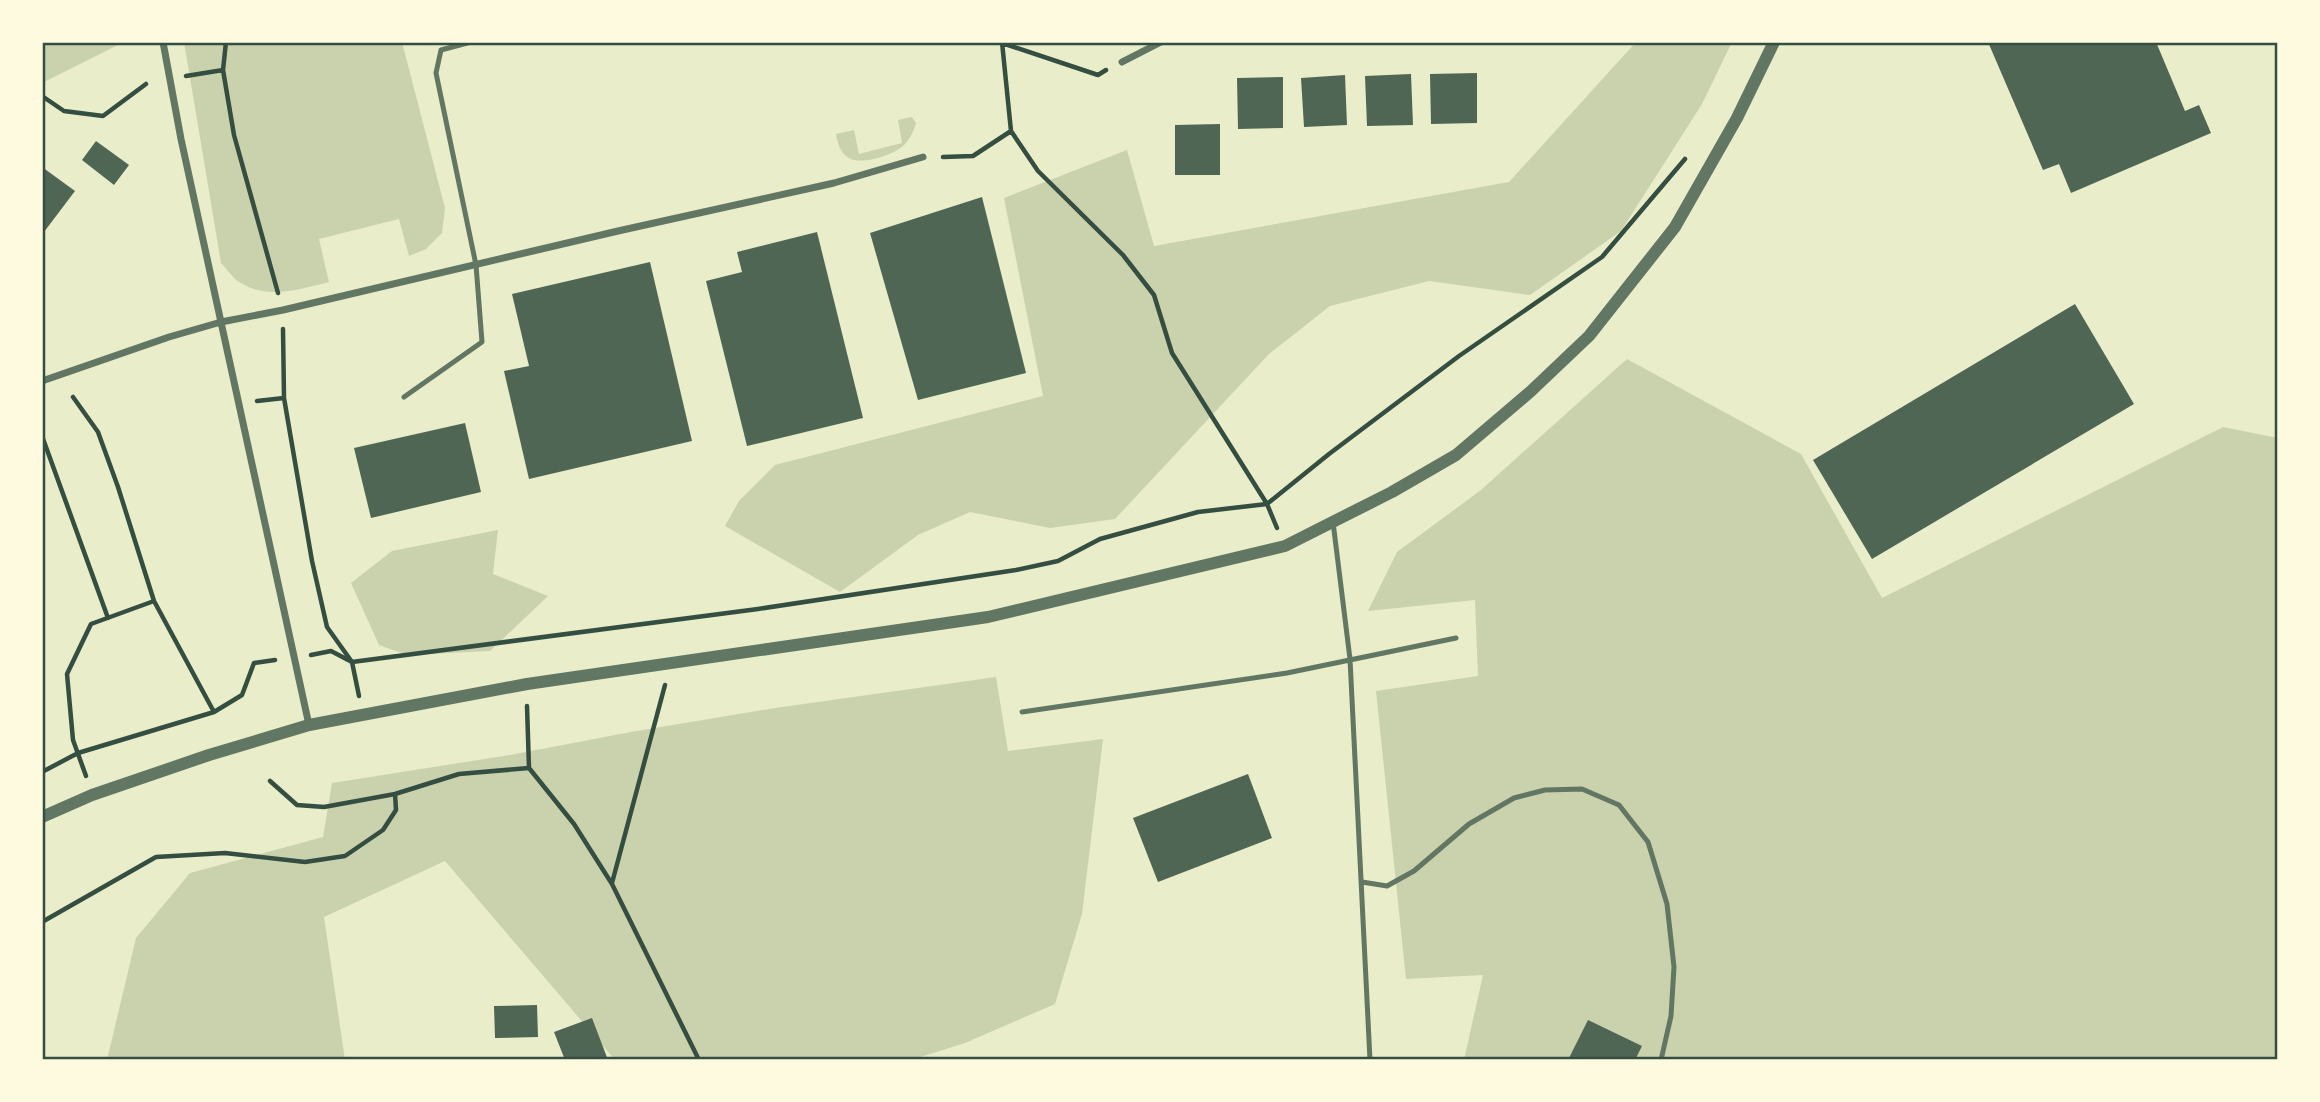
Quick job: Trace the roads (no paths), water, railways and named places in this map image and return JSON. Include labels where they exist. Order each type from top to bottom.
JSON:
[{"type":"street","points":[[163,42],[181,139],[309,725]]},
{"type":"street","points":[[1122,62],[1161,42]]},
{"type":"street","points":[[42,817],[92,795],[209,755],[309,725],[527,684],[988,617],[1284,546],[1391,492],[1456,455],[1590,337],[1675,227],[1737,118],[1774,42]]},
{"type":"street","points":[[42,381],[221,322],[834,183],[923,157]]},
{"type":"lane","points":[[404,397],[482,342],[476,265],[436,73],[441,50],[471,42]]},
{"type":"lane","points":[[1333,522],[1350,659],[1370,1060]]},
{"type":"lane","points":[[1022,712],[1287,673],[1455,638]]},
{"type":"lane","points":[[1362,882],[1387,886],[1414,871],[1469,824],[1514,798],[1545,790],[1582,789],[1619,805],[1648,842],[1667,904],[1674,967],[1671,1016],[1661,1060]]}]
